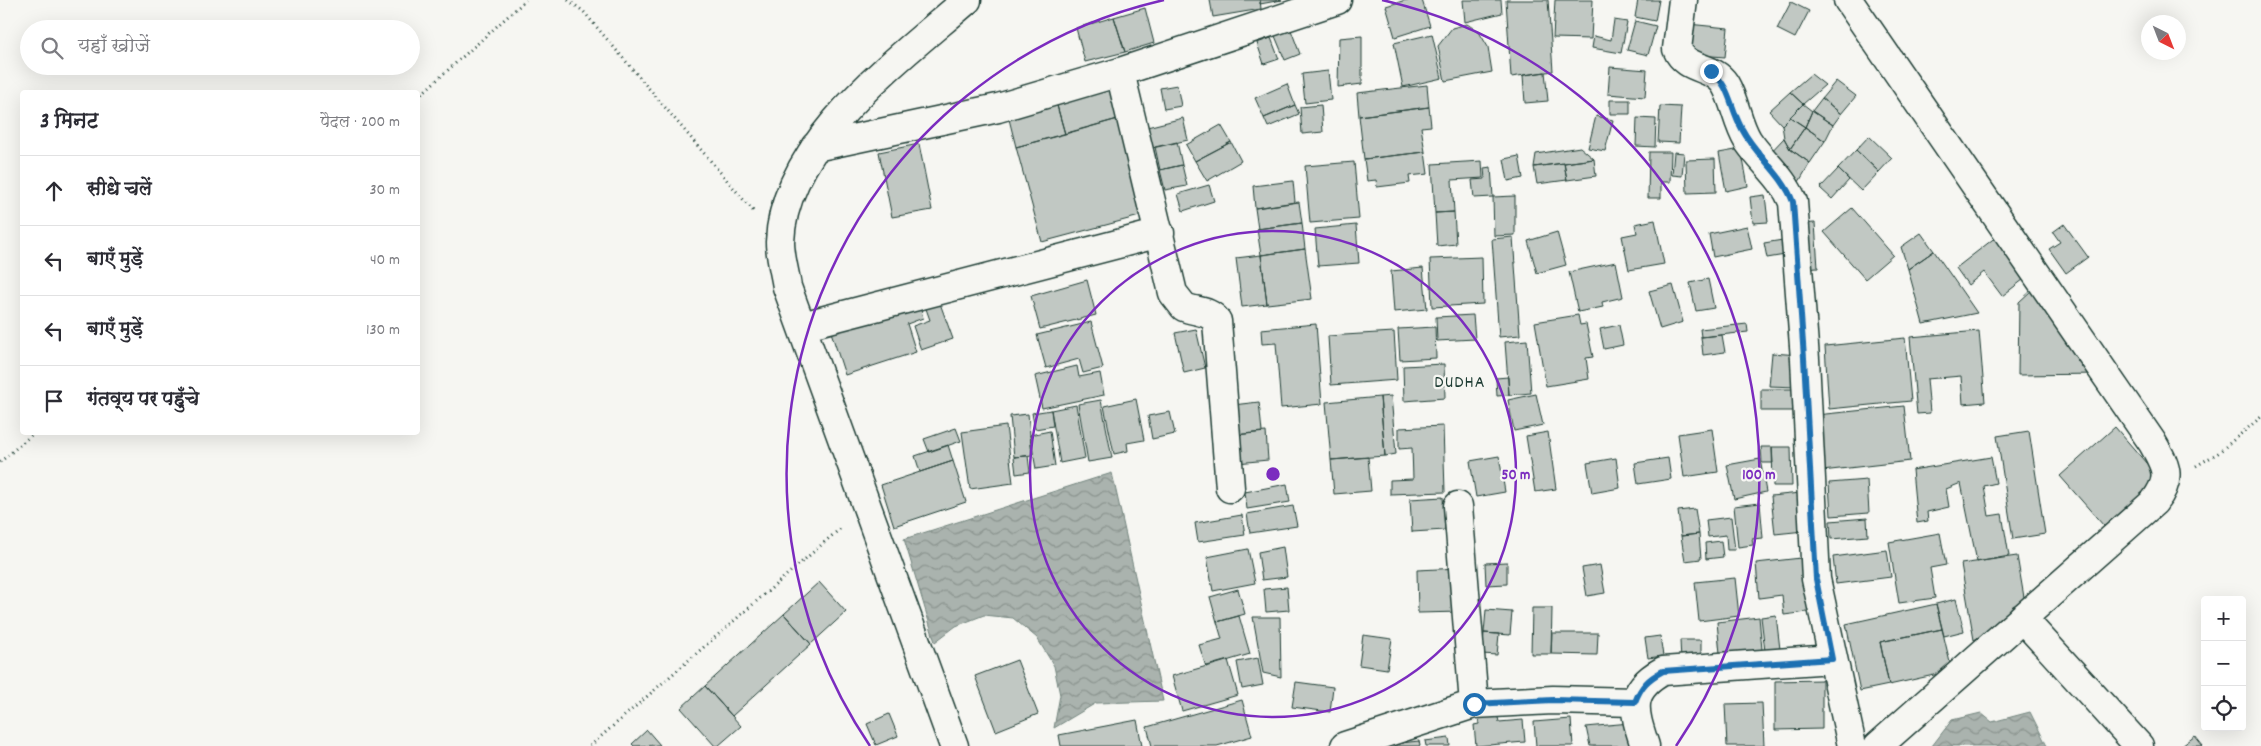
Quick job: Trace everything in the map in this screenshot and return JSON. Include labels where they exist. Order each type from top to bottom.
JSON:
[{"type":"street","points":[[954,746],[787,287],[780,243],[787,200],[800,171],[815,147],[867,87],[967,0]]},
{"type":"street","points":[[815,147],[998,108],[1120,72],[1337,0]]},
{"type":"street","points":[[1683,0],[1677,49],[1680,57],[1694,66],[1711,71],[1725,84],[1740,127],[1749,142],[1788,188],[1793,202],[1816,579],[1852,746]]},
{"type":"street","points":[[1848,0],[2152,442],[2165,468],[2166,482],[2154,502],[1878,746]]},
{"type":"street","points":[[1120,72],[1177,301],[1184,307],[1207,312],[1217,321],[1230,488]]},
{"type":"street","points":[[802,326],[1160,233]]},
{"type":"street","points":[[1458,506],[1474,704]]},
{"type":"street","points":[[2022,618],[2139,746]]},
{"type":"street","points":[[1645,746],[1635,716],[1635,702],[1641,687],[1649,678],[1663,671],[1832,659]]},
{"type":"street","points":[[1345,746],[1474,704],[1553,700],[1635,702]]},
{"type":"path","points":[[420,95],[526,0]]},
{"type":"path","points":[[568,0],[583,12],[780,243]]},
{"type":"path","points":[[2165,468],[2196,466],[2206,461],[2261,417]]},
{"type":"path","points":[[0,462],[32,435]]},
{"type":"path","points":[[590,746],[867,505]]},
{"type":"water","points":[[1112,473],[1163,701],[1096,703],[1054,728],[1060,695],[1054,666],[1037,638],[1013,618],[984,615],[956,626],[935,642],[904,539]]},
{"type":"water","points":[[2030,712],[2047,746],[1932,746],[1952,720],[1981,713],[1992,722]]},
{"type":"building","points":[[1210,0],[1260,0],[1261,9],[1213,17]]},
{"type":"building","points":[[1260,0],[1282,0],[1260,4]]},
{"type":"building","points":[[1406,0],[1422,0],[1430,26],[1395,37],[1386,6]]},
{"type":"building","points":[[1463,0],[1501,0],[1502,13],[1465,22]]},
{"type":"building","points":[[1506,0],[1548,0],[1553,71],[1511,77]]},
{"type":"building","points":[[1555,0],[1593,0],[1591,39],[1553,38]]},
{"type":"building","points":[[1638,0],[1659,0],[1655,21],[1635,17]]},
{"type":"building","points":[[1791,2],[1809,11],[1795,38],[1777,29]]},
{"type":"building","points":[[1145,8],[1154,43],[1125,52],[1114,17]]},
{"type":"building","points":[[1114,17],[1125,52],[1085,62],[1076,28]]},
{"type":"building","points":[[1614,20],[1627,22],[1621,53],[1592,48],[1594,36],[1611,40]]},
{"type":"building","points":[[1635,21],[1656,26],[1648,55],[1627,50]]},
{"type":"building","points":[[1467,24],[1479,32],[1488,47],[1492,72],[1445,81],[1438,46],[1452,28]]},
{"type":"building","points":[[1688,24],[1728,28],[1725,57],[1686,54]]},
{"type":"building","points":[[1291,30],[1300,54],[1285,60],[1275,36]]},
{"type":"building","points":[[1432,34],[1442,78],[1403,87],[1394,43]]},
{"type":"building","points":[[1362,36],[1362,84],[1338,87],[1339,38]]},
{"type":"building","points":[[1271,38],[1279,59],[1264,64],[1257,43]]},
{"type":"building","points":[[1610,67],[1647,70],[1645,97],[1608,94]]},
{"type":"building","points":[[1328,71],[1331,100],[1305,103],[1302,74]]},
{"type":"building","points":[[1545,72],[1548,101],[1525,103],[1523,75]]},
{"type":"building","points":[[1811,74],[1825,85],[1803,104],[1790,92]]},
{"type":"building","points":[[1836,81],[1856,96],[1841,114],[1822,98]]},
{"type":"building","points":[[1287,84],[1295,105],[1264,118],[1255,98]]},
{"type":"building","points":[[1116,85],[1125,117],[1065,134],[1056,102]]},
{"type":"building","points":[[1177,85],[1181,106],[1164,109],[1160,88]]},
{"type":"building","points":[[1427,85],[1429,107],[1359,116],[1357,93]]},
{"type":"building","points":[[1790,92],[1803,104],[1782,125],[1769,111]]},
{"type":"building","points":[[1822,98],[1841,114],[1833,125],[1812,111]]},
{"type":"building","points":[[1610,100],[1630,100],[1630,114],[1610,114]]},
{"type":"building","points":[[1056,102],[1065,134],[1016,147],[1008,115]]},
{"type":"building","points":[[1803,104],[1812,111],[1805,127],[1790,117]]},
{"type":"building","points":[[1295,105],[1299,114],[1268,127],[1264,118]]},
{"type":"building","points":[[1321,105],[1323,132],[1302,134],[1300,107]]},
{"type":"building","points":[[1660,106],[1681,107],[1679,143],[1658,142]]},
{"type":"building","points":[[1429,107],[1431,126],[1421,127],[1425,152],[1364,159],[1359,116]]},
{"type":"building","points":[[1812,111],[1833,125],[1825,141],[1805,127]]},
{"type":"building","points":[[1596,116],[1613,120],[1605,151],[1588,148]]},
{"type":"building","points":[[1125,117],[1151,213],[1042,242],[1016,147]]},
{"type":"building","points":[[1790,117],[1805,127],[1790,149],[1784,138],[1782,125]]},
{"type":"building","points":[[1183,118],[1188,140],[1148,149],[1143,128]]},
{"type":"building","points":[[1637,118],[1656,119],[1655,147],[1636,146]]},
{"type":"building","points":[[1221,125],[1231,142],[1195,161],[1186,145]]},
{"type":"building","points":[[1805,127],[1825,141],[1810,163],[1790,149]]},
{"type":"building","points":[[1869,136],[1892,158],[1879,172],[1856,150]]},
{"type":"building","points":[[1784,138],[1790,149],[1810,163],[1796,187],[1767,156]]},
{"type":"building","points":[[1177,142],[1182,165],[1160,170],[1155,147]]},
{"type":"building","points":[[1231,142],[1241,161],[1207,181],[1195,161]]},
{"type":"building","points":[[919,144],[932,210],[892,217],[879,152]]},
{"type":"building","points":[[1580,147],[1594,159],[1534,167],[1536,154]]},
{"type":"building","points":[[1741,149],[1748,186],[1726,191],[1719,153]]},
{"type":"building","points":[[1856,150],[1879,172],[1861,191],[1838,169]]},
{"type":"building","points":[[1425,152],[1428,174],[1409,176],[1410,183],[1377,187],[1376,180],[1367,181],[1364,159]]},
{"type":"building","points":[[1649,152],[1671,152],[1670,182],[1661,182],[1661,198],[1648,198]]},
{"type":"building","points":[[1674,152],[1684,153],[1682,176],[1672,175]]},
{"type":"building","points":[[1519,156],[1523,178],[1508,181],[1504,159]]},
{"type":"building","points":[[1594,159],[1596,176],[1567,180],[1564,163]]},
{"type":"building","points":[[1715,159],[1716,192],[1687,193],[1686,160]]},
{"type":"building","points":[[1482,161],[1483,178],[1452,180],[1454,212],[1435,213],[1432,164]]},
{"type":"building","points":[[1354,162],[1359,219],[1310,223],[1305,166]]},
{"type":"building","points":[[1564,163],[1567,180],[1537,184],[1534,167]]},
{"type":"building","points":[[1182,165],[1187,186],[1165,190],[1160,170]]},
{"type":"building","points":[[1491,167],[1493,197],[1474,198],[1472,180],[1485,179],[1484,168]]},
{"type":"building","points":[[1838,169],[1849,180],[1832,199],[1820,188]]},
{"type":"building","points":[[1293,181],[1295,202],[1255,208],[1253,186]]},
{"type":"building","points":[[1209,185],[1214,201],[1183,211],[1178,194]]},
{"type":"building","points":[[1765,195],[1768,222],[1753,223],[1750,197]]},
{"type":"building","points":[[1515,196],[1515,235],[1494,236],[1493,197]]},
{"type":"building","points":[[1299,202],[1302,223],[1258,229],[1255,208]]},
{"type":"building","points":[[1852,208],[1893,255],[1865,279],[1824,232]]},
{"type":"building","points":[[1454,212],[1456,244],[1437,246],[1435,213]]},
{"type":"building","points":[[1655,220],[1664,264],[1629,270],[1622,236],[1637,233],[1635,224]]},
{"type":"building","points":[[1302,223],[1305,249],[1261,255],[1257,229]]},
{"type":"building","points":[[1815,223],[1818,268],[1801,269],[1798,224]]},
{"type":"building","points":[[2064,224],[2088,257],[2066,273],[2049,249],[2060,242],[2053,232]]},
{"type":"building","points":[[1356,225],[1359,263],[1318,266],[1315,229]]},
{"type":"building","points":[[1747,226],[1752,249],[1713,257],[1709,234]]},
{"type":"building","points":[[1557,232],[1566,265],[1537,273],[1528,241]]},
{"type":"building","points":[[1921,233],[1934,251],[1908,269],[1901,247]]},
{"type":"building","points":[[2001,233],[2032,273],[2002,296],[1984,272],[1968,285],[1956,268]]},
{"type":"building","points":[[1513,237],[1520,335],[1499,337],[1492,239]]},
{"type":"building","points":[[1789,239],[1791,254],[1767,258],[1764,243]]},
{"type":"building","points":[[1305,249],[1312,299],[1267,304],[1261,255]]},
{"type":"building","points":[[1934,251],[1977,313],[1923,324],[1908,269]]},
{"type":"building","points":[[1261,255],[1267,304],[1242,307],[1236,258]]},
{"type":"building","points":[[1482,257],[1483,304],[1432,307],[1430,259]]},
{"type":"building","points":[[1616,262],[1623,297],[1602,302],[1603,307],[1578,312],[1569,272]]},
{"type":"building","points":[[1423,268],[1427,309],[1394,312],[1391,271]]},
{"type":"building","points":[[1708,279],[1714,308],[1696,311],[1690,283]]},
{"type":"building","points":[[1087,280],[1096,315],[1040,329],[1031,296]]},
{"type":"building","points":[[1673,285],[1683,322],[1660,329],[1649,291]]},
{"type":"building","points":[[2032,290],[2099,374],[2018,375],[2019,302]]},
{"type":"building","points":[[938,298],[953,339],[921,350],[913,326],[930,320],[924,303]]},
{"type":"building","points":[[919,303],[923,318],[907,324],[916,352],[845,375],[831,332]]},
{"type":"building","points":[[1473,315],[1475,339],[1437,341],[1436,317]]},
{"type":"building","points":[[1578,315],[1580,325],[1586,324],[1593,357],[1586,358],[1589,379],[1546,386],[1535,322]]},
{"type":"building","points":[[1091,322],[1103,368],[1083,373],[1079,359],[1046,368],[1037,335]]},
{"type":"building","points":[[1316,324],[1322,404],[1281,408],[1276,343],[1262,344],[1261,329]]},
{"type":"building","points":[[1747,324],[1748,332],[1701,337],[1700,329]]},
{"type":"building","points":[[1619,325],[1623,345],[1604,349],[1600,329]]},
{"type":"building","points":[[1435,327],[1436,358],[1400,360],[1398,329]]},
{"type":"building","points":[[1196,329],[1205,368],[1184,373],[1175,333]]},
{"type":"building","points":[[1979,331],[1985,402],[1963,404],[1961,376],[1927,379],[1930,413],[1917,414],[1910,337]]},
{"type":"building","points":[[1394,332],[1397,380],[1331,385],[1328,336]]},
{"type":"building","points":[[1722,335],[1725,352],[1703,355],[1701,337]]},
{"type":"building","points":[[1905,338],[1911,401],[1829,409],[1825,346]]},
{"type":"building","points":[[1527,340],[1531,393],[1509,395],[1505,342]]},
{"type":"building","points":[[1772,353],[1799,355],[1797,387],[1769,386]]},
{"type":"building","points":[[1444,364],[1445,398],[1404,401],[1403,366]]},
{"type":"building","points":[[1077,366],[1079,377],[1100,373],[1104,395],[1042,408],[1035,376]]},
{"type":"building","points":[[1508,377],[1509,395],[1497,396],[1496,378]]},
{"type":"building","points":[[1761,389],[1803,389],[1803,411],[1761,411]]},
{"type":"building","points":[[1536,394],[1543,425],[1514,431],[1508,400]]},
{"type":"building","points":[[1391,396],[1396,454],[1385,456],[1380,397]]},
{"type":"building","points":[[1380,397],[1385,456],[1331,460],[1326,402]]},
{"type":"building","points":[[1136,399],[1144,440],[1127,443],[1128,451],[1114,454],[1104,406]]},
{"type":"building","points":[[1101,400],[1112,458],[1088,462],[1078,404]]},
{"type":"building","points":[[1259,402],[1262,432],[1235,435],[1233,405]]},
{"type":"building","points":[[1076,405],[1085,458],[1060,463],[1051,410]]},
{"type":"building","points":[[1904,406],[1910,461],[1822,471],[1816,415]]},
{"type":"building","points":[[1051,410],[1053,426],[1035,429],[1032,413]]},
{"type":"building","points":[[1170,412],[1175,434],[1152,439],[1148,416]]},
{"type":"building","points":[[1028,414],[1032,455],[1014,457],[1010,416]]},
{"type":"building","points":[[1006,426],[1013,483],[970,489],[962,432]]},
{"type":"building","points":[[1443,426],[1445,492],[1390,494],[1390,480],[1413,479],[1412,448],[1399,449],[1399,428]]},
{"type":"building","points":[[2115,427],[2160,479],[2135,500],[2141,508],[2111,534],[2060,476]]},
{"type":"building","points":[[956,428],[961,441],[929,452],[924,439]]},
{"type":"building","points":[[1712,429],[1718,472],[1684,477],[1678,434]]},
{"type":"building","points":[[1050,431],[1055,466],[1036,469],[1030,435]]},
{"type":"building","points":[[2029,431],[2045,534],[2013,539],[1997,436]]},
{"type":"building","points":[[1266,432],[1268,460],[1237,463],[1235,435]]},
{"type":"building","points":[[1548,432],[1556,489],[1535,492],[1526,436]]},
{"type":"building","points":[[948,445],[953,461],[920,472],[915,456]]},
{"type":"building","points":[[1761,447],[1772,447],[1773,463],[1762,463]]},
{"type":"building","points":[[1772,447],[1791,447],[1792,486],[1773,486]]},
{"type":"building","points":[[1028,456],[1030,472],[1016,474],[1014,457]]},
{"type":"building","points":[[1499,456],[1505,492],[1476,497],[1470,461]]},
{"type":"building","points":[[1368,457],[1371,491],[1334,494],[1331,460]]},
{"type":"building","points":[[1991,457],[1996,483],[1984,486],[1989,516],[2002,514],[2009,556],[1977,562],[1961,483],[1946,489],[1949,507],[1927,512],[1928,521],[1917,523],[1912,470]]},
{"type":"building","points":[[1616,458],[1620,488],[1592,493],[1587,463]]},
{"type":"building","points":[[1668,458],[1671,479],[1638,484],[1635,463]]},
{"type":"building","points":[[1760,459],[1766,492],[1734,499],[1727,465]]},
{"type":"building","points":[[953,461],[966,502],[894,526],[881,485]]},
{"type":"building","points":[[1867,480],[1869,513],[1831,516],[1829,483]]},
{"type":"building","points":[[1287,484],[1290,502],[1247,509],[1245,492]]},
{"type":"building","points":[[1800,493],[1804,531],[1775,534],[1771,496]]},
{"type":"building","points":[[1443,497],[1445,530],[1412,532],[1410,499]]},
{"type":"building","points":[[1760,503],[1763,538],[1752,539],[1753,545],[1738,547],[1734,506]]},
{"type":"building","points":[[1293,506],[1297,526],[1250,533],[1247,514]]},
{"type":"building","points":[[1695,509],[1699,534],[1681,536],[1678,511]]},
{"type":"building","points":[[1242,515],[1245,535],[1198,542],[1195,523]]},
{"type":"building","points":[[1731,517],[1735,550],[1727,550],[1726,535],[1708,537],[1706,520]]},
{"type":"building","points":[[1867,518],[1868,536],[1831,539],[1830,521]]},
{"type":"building","points":[[1940,533],[1946,565],[1930,568],[1935,598],[1899,603],[1889,542]]},
{"type":"building","points":[[1699,534],[1701,559],[1685,561],[1681,536]]},
{"type":"building","points":[[1721,541],[1723,557],[1706,559],[1705,543]]},
{"type":"building","points":[[1283,547],[1287,577],[1262,580],[1258,552]]},
{"type":"building","points":[[1248,549],[1255,583],[1213,591],[1207,557]]},
{"type":"building","points":[[1887,550],[1891,577],[1836,584],[1833,557]]},
{"type":"building","points":[[2017,556],[2026,609],[1974,640],[1961,564]]},
{"type":"building","points":[[1810,557],[1815,611],[1784,615],[1782,595],[1759,598],[1756,563]]},
{"type":"building","points":[[1507,562],[1507,584],[1486,585],[1485,563]]},
{"type":"building","points":[[1600,565],[1605,593],[1587,596],[1582,568]]},
{"type":"building","points":[[1460,568],[1461,612],[1418,613],[1417,570]]},
{"type":"building","points":[[1735,578],[1739,616],[1699,621],[1695,582]]},
{"type":"building","points":[[819,582],[846,612],[811,644],[784,614]]},
{"type":"building","points":[[1287,587],[1289,610],[1266,612],[1264,589]]},
{"type":"building","points":[[1238,589],[1245,614],[1217,622],[1210,597]]},
{"type":"building","points":[[1956,599],[1964,631],[1944,636],[1936,604]]},
{"type":"building","points":[[1936,604],[1942,629],[1880,642],[1889,685],[1860,691],[1846,624]]},
{"type":"building","points":[[1532,608],[1552,608],[1551,654],[1531,654]]},
{"type":"building","points":[[1486,610],[1512,612],[1510,635],[1484,633]]},
{"type":"building","points":[[784,614],[811,644],[732,716],[705,686]]},
{"type":"building","points":[[1776,615],[1781,658],[1766,660],[1761,617]]},
{"type":"building","points":[[1239,616],[1250,654],[1206,667],[1199,645],[1222,639],[1217,622]]},
{"type":"building","points":[[1253,617],[1280,617],[1281,677],[1263,673]]},
{"type":"building","points":[[1759,617],[1763,660],[1721,664],[1717,622]]},
{"type":"building","points":[[1942,629],[1952,671],[1889,685],[1880,642]]},
{"type":"building","points":[[1484,633],[1499,634],[1497,655],[1482,654]]},
{"type":"building","points":[[1552,633],[1598,633],[1597,655],[1551,654]]},
{"type":"building","points":[[1363,635],[1392,639],[1387,669],[1359,665]]},
{"type":"building","points":[[1660,636],[1663,656],[1648,658],[1645,638]]},
{"type":"building","points":[[1680,640],[1701,640],[1701,661],[1681,662]]},
{"type":"building","points":[[1258,658],[1263,685],[1242,689],[1237,662]]},
{"type":"building","points":[[1017,660],[1038,714],[996,731],[975,676]]},
{"type":"building","points":[[1228,660],[1238,695],[1182,711],[1172,676]]},
{"type":"building","points":[[1822,680],[1822,729],[1775,730],[1775,681]]},
{"type":"building","points":[[1296,682],[1333,687],[1330,712],[1292,707]]},
{"type":"building","points":[[705,686],[741,726],[718,746],[715,746],[681,708]]},
{"type":"building","points":[[1242,700],[1252,736],[1217,746],[1152,746],[1147,727]]},
{"type":"building","points":[[1762,703],[1764,746],[1727,746],[1725,704]]},
{"type":"building","points":[[1497,713],[1499,722],[1523,720],[1525,742],[1476,746],[1474,725],[1479,724],[1478,715]]},
{"type":"building","points":[[889,714],[898,736],[876,745],[867,724]]},
{"type":"building","points":[[1571,719],[1573,746],[1536,746],[1534,722]]},
{"type":"building","points":[[1137,720],[1142,746],[1061,746],[1059,735]]},
{"type":"building","points":[[1630,723],[1634,746],[1590,746],[1586,727]]},
{"type":"building","points":[[647,730],[660,745],[634,746],[632,744]]},
{"type":"building","points":[[2195,736],[2203,746],[2182,746]]},
{"type":"building","points":[[1449,738],[1450,746],[1426,746],[1425,741]]},
{"type":"building","points":[[1419,741],[1420,746],[1392,746],[1392,744]]},
{"type":"district","name":"DUDHA","points":[[1460,383]]},
{"type":"route","points":[[1474,704],[1553,700],[1635,702],[1641,687],[1649,678],[1663,671],[1832,659],[1816,579],[1793,202],[1788,188],[1780,177],[1749,142],[1740,127],[1725,84],[1711,71]]}]
